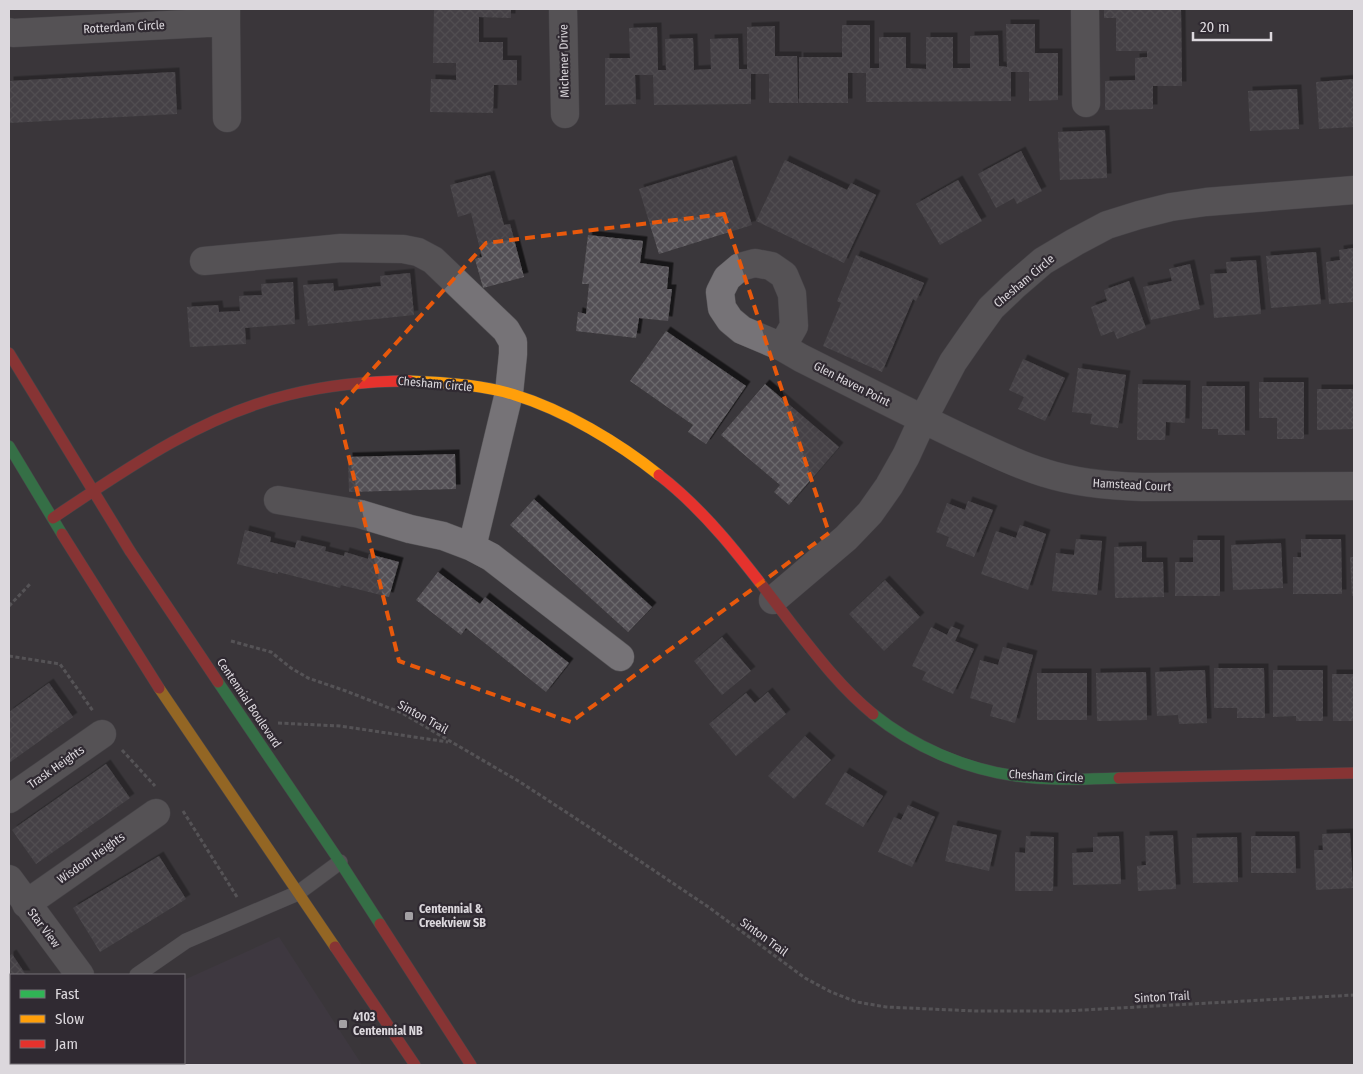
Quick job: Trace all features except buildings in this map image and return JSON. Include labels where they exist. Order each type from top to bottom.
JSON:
[{"type":"main road","name":"Centennial Boulevard","points":[[9,353],[130,551],[340,862],[471,1065]]},
{"type":"main road","name":"Chesham Circle","points":[[52,518],[179,438],[228,415],[271,399],[309,390],[365,381],[412,380],[457,384],[509,393],[548,408],[588,427],[658,473],[688,500],[716,530],[832,676],[882,722],[936,752],[971,766],[1002,774],[1066,779],[1354,773]]},
{"type":"main road","points":[[9,446],[159,688],[415,1065]]},
{"type":"street","name":"Michener Drive","points":[[563,9],[565,114]]},
{"type":"street","points":[[1085,9],[1086,104]]},
{"type":"street","points":[[226,15],[227,118]]},
{"type":"street","name":"Rotterdam Circle","points":[[9,32],[226,15]]},
{"type":"street","name":"Chesham Circle","points":[[773,600],[846,538],[870,514],[906,456],[953,362],[991,308],[1043,261],[1107,225],[1171,207],[1206,202],[1354,190]]},
{"type":"street","points":[[204,262],[341,248],[403,249],[418,252],[433,260],[506,330],[513,342],[509,393],[472,547]]},
{"type":"street","name":"Glen Haven Point","points":[[782,347],[923,419]]},
{"type":"street","name":"Hamstead Court","points":[[923,419],[1016,462],[1044,473],[1077,482],[1109,486],[1142,487],[1354,486]]},
{"type":"street","points":[[278,500],[360,514],[410,529],[443,536],[472,547],[491,557],[620,657]]},
{"type":"street","name":"Trask Heights","points":[[9,799],[104,730]]},
{"type":"street","name":"Wisdom Heights","points":[[16,894],[165,803]]},
{"type":"street","name":"Star View","points":[[16,894],[79,974]]},
{"type":"lane","points":[[138,974],[186,941],[298,893],[340,862]]},
{"type":"path","points":[[9,606],[31,584]]},
{"type":"path","name":"Sinton Trail","points":[[231,641],[271,652],[291,668],[308,678],[402,713],[520,782],[603,836],[707,906],[805,978],[831,992],[857,1002],[886,1007],[1065,1011],[1354,995]]},
{"type":"path","points":[[9,656],[60,664],[104,730],[165,803],[248,915]]},
{"type":"path","points":[[252,733],[280,722],[340,726],[451,742]]},
{"type":"highlighted area","points":[[724,214],[829,533],[571,722],[399,661],[337,409],[486,243]]},
{"type":"shaded area","points":[[279,937],[362,1065],[170,1065],[185,1064],[185,980]]},
{"type":"traffic: fast","points":[[9,446],[62,534]]},
{"type":"traffic: fast","points":[[218,682],[380,924]]},
{"type":"traffic: fast","points":[[873,714],[888,726],[922,746],[977,768],[997,773],[1042,779],[1119,778]]},
{"type":"traffic: slow","points":[[409,381],[477,386],[534,401],[572,418],[627,451],[659,475]]},
{"type":"traffic: slow","points":[[159,688],[335,947]]},
{"type":"traffic: jam","points":[[9,353],[130,551]]},
{"type":"traffic: jam","points":[[53,518],[165,446],[225,416],[256,404],[333,386],[409,381]]},
{"type":"traffic: jam","points":[[659,475],[696,508],[730,544],[829,671],[873,714]]},
{"type":"traffic: jam","points":[[62,534],[159,688]]},
{"type":"traffic: jam","points":[[130,551],[218,682]]},
{"type":"traffic: jam","points":[[1119,778],[1354,773]]},
{"type":"traffic: jam","points":[[380,924],[471,1065]]},
{"type":"traffic: jam","points":[[335,947],[415,1065]]},
{"type":"place","name":"Centennial & Creekview SB","points":[[409,916]]},
{"type":"place","name":"4103 Centennial NB","points":[[343,1024]]}]
